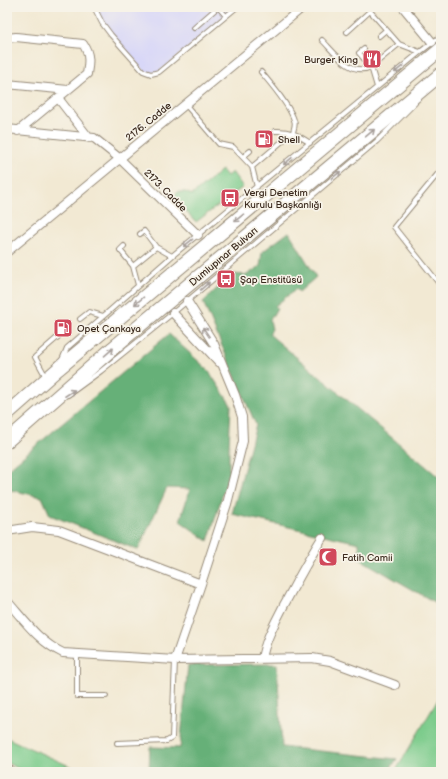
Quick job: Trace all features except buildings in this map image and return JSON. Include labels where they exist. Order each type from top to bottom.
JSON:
[{"type":"highway","name":"Dumlupınar Bulvarı","points":[[8,413],[436,46]]},
{"type":"highway","name":"Dumlupınar Bulvarı","points":[[7,441],[113,348],[438,76]]},
{"type":"street","name":"2176. Cadde","points":[[7,252],[302,7]]},
{"type":"street","points":[[404,7],[436,46]]},
{"type":"street","points":[[7,38],[16,37],[83,44],[87,50],[89,61],[87,74],[18,130]]},
{"type":"street","points":[[7,84],[68,90]]},
{"type":"street","points":[[58,98],[89,138]]},
{"type":"street","points":[[7,129],[89,138]]},
{"type":"street","name":"2173. Cadde","points":[[89,138],[94,138],[120,158],[198,235]]},
{"type":"street","points":[[175,660],[227,504],[243,442],[242,418],[235,395],[221,365],[214,344],[187,301]]},
{"type":"street","points":[[173,313],[221,365]]},
{"type":"street","points":[[7,531],[32,527],[59,530],[201,584]]},
{"type":"street","points":[[262,659],[265,646],[274,626],[305,566],[322,538]]},
{"type":"street","points":[[7,601],[42,640],[52,648],[63,653],[175,660],[312,658],[330,660],[395,686]]},
{"type":"lane","points":[[94,7],[102,23],[122,49],[143,71],[151,74],[159,72],[237,7]]},
{"type":"lane","points":[[194,28],[218,7],[226,16]]},
{"type":"lane","points":[[347,32],[370,11],[399,44],[420,52]]},
{"type":"lane","points":[[379,36],[386,30]]},
{"type":"lane","points":[[58,369],[67,348],[138,285],[420,52],[436,46],[441,36]]},
{"type":"lane","points":[[322,40],[348,65],[360,70],[371,67],[399,44]]},
{"type":"lane","points":[[364,49],[359,53],[371,67],[377,87]]},
{"type":"lane","points":[[252,167],[293,132],[295,124],[294,119],[277,92],[262,72]]},
{"type":"lane","points":[[37,414],[85,383],[173,313],[377,141],[413,106],[438,76]]},
{"type":"lane","points":[[185,104],[219,144],[233,147],[252,167],[257,188]]},
{"type":"lane","points":[[275,131],[282,130],[293,132],[310,142]]},
{"type":"lane","points":[[243,157],[250,151]]},
{"type":"lane","points":[[441,170],[394,227],[441,286]]},
{"type":"lane","points":[[140,234],[144,231],[156,247],[172,256]]},
{"type":"lane","points":[[124,246],[120,250],[133,266],[138,285]]},
{"type":"lane","points":[[133,266],[156,247]]},
{"type":"lane","points":[[80,319],[89,312],[103,316]]},
{"type":"lane","points":[[47,379],[35,357],[58,337]]},
{"type":"lane","points":[[77,654],[77,696],[106,696]]},
{"type":"lane","points":[[117,743],[167,742],[172,738],[175,660]]},
{"type":"shaded area","points":[[94,7],[237,7],[159,72],[146,73],[111,35]]},
{"type":"green space","points":[[222,170],[227,176],[232,172],[243,187],[196,222],[175,200],[174,196],[178,192],[186,192],[192,195]]},
{"type":"green space","points":[[289,232],[316,277],[299,292],[296,289],[275,306],[277,308],[270,320],[272,329],[269,334],[441,479],[441,606],[360,559],[359,543],[232,514],[256,425],[203,302],[232,274],[247,275],[260,266],[262,252]]},
{"type":"green space","points":[[169,334],[208,370],[231,405],[229,474],[208,541],[180,521],[190,489],[167,488],[138,550],[50,515],[42,497],[11,490],[7,497],[7,470]]},
{"type":"green space","points":[[277,664],[282,747],[397,759],[388,772],[149,772],[150,747],[180,748],[188,665]]},
{"type":"green space","points":[[441,695],[441,772],[395,772],[440,696]]},
{"type":"green space","points":[[7,738],[83,772],[26,772],[7,763]]},
{"type":"place","name":"Burger King","points":[[372,59]]},
{"type":"place","name":"Shell","points":[[264,139]]},
{"type":"place","name":"Vergi Denetim Kurulu Başkanlığı","points":[[230,198]]},
{"type":"place","name":"Şap Enstitüsü","points":[[226,279]]},
{"type":"place","name":"Opet Çankaya","points":[[63,328]]},
{"type":"place","name":"Fatih Camii","points":[[328,557]]}]
